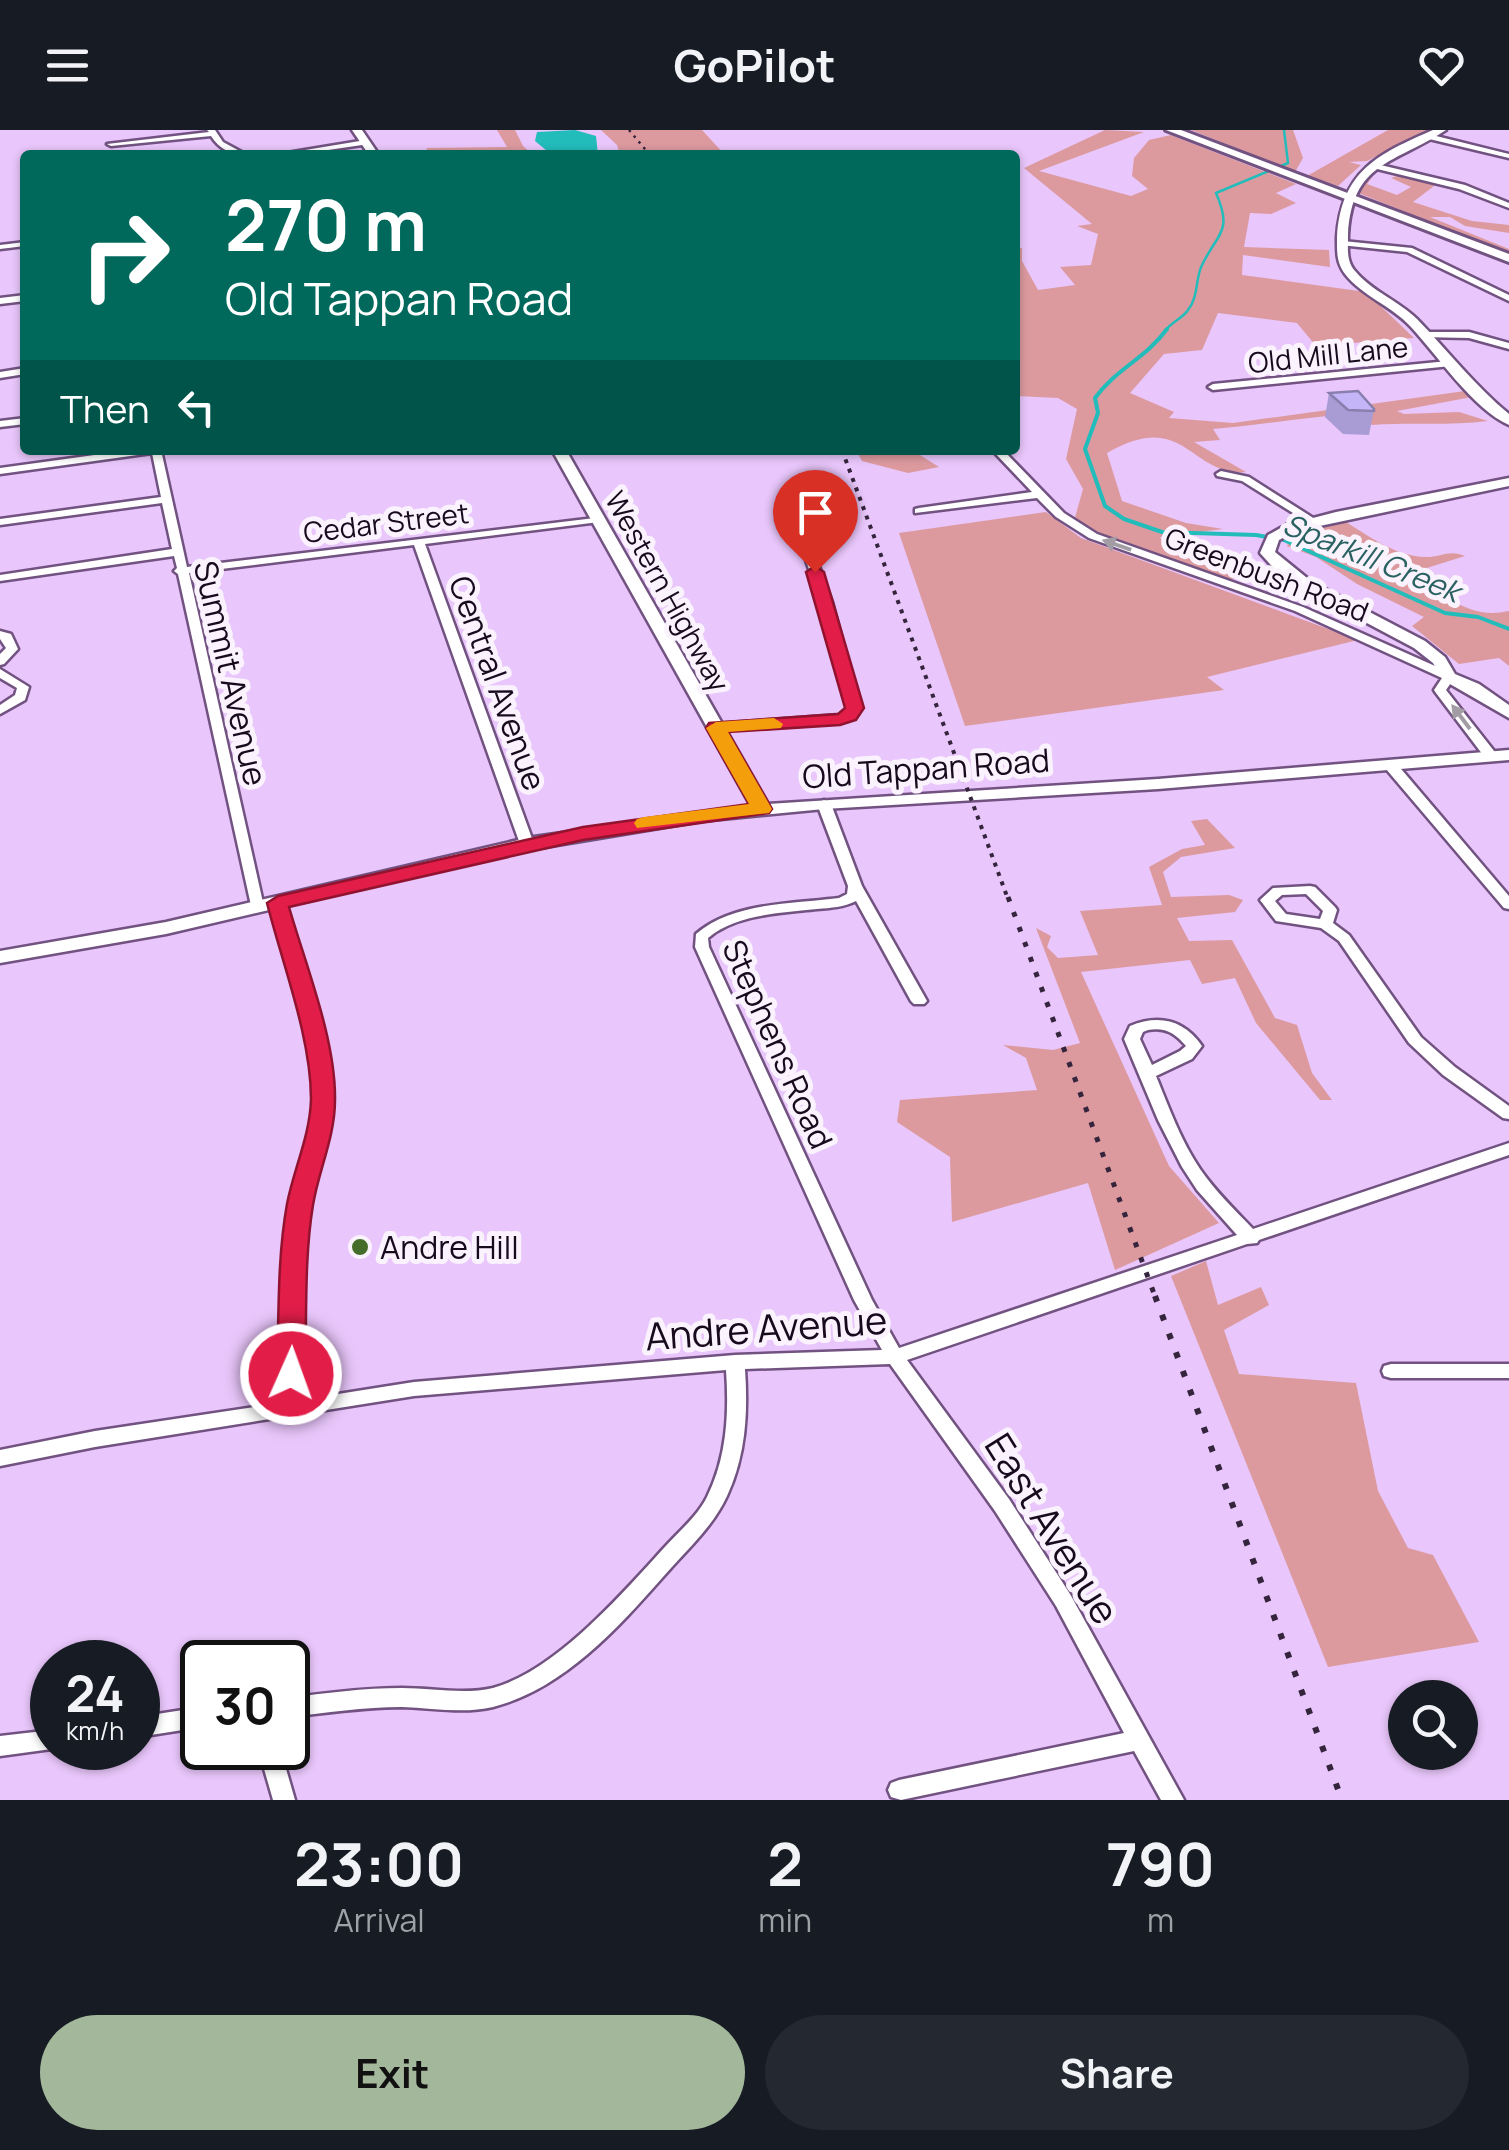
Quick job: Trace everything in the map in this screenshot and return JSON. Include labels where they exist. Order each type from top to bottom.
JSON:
[{"type":"main road","points":[[1171,130],[1509,258]]},
{"type":"street","points":[[357,130],[371,150]]},
{"type":"street","points":[[1441,130],[1372,165],[1348,196],[1343,242],[1345,267],[1398,308],[1448,364],[1509,420]]},
{"type":"street","points":[[111,144],[212,132],[220,144],[233,150]]},
{"type":"street","points":[[1428,136],[1509,156]]},
{"type":"street","points":[[312,150],[366,142]]},
{"type":"street","points":[[1372,165],[1462,187],[1509,206]]},
{"type":"street","points":[[1343,242],[1408,250],[1509,298]]},
{"type":"street","points":[[1423,335],[1469,335],[1509,346]]},
{"type":"street","name":"Old Mill Lane","points":[[1213,388],[1448,364]]},
{"type":"street","points":[[0,471],[117,455]]},
{"type":"street","name":"Summit Avenue","points":[[155,455],[180,571],[267,905]]},
{"type":"street","name":"Western Highway","points":[[563,455],[762,809]]},
{"type":"street","name":"Greenbush Road","points":[[1002,455],[1060,515],[1093,536],[1299,610],[1450,678]]},
{"type":"street","points":[[1221,474],[1245,479],[1312,521]]},
{"type":"street","points":[[1509,482],[1312,521],[1273,538],[1267,553],[1273,563],[1396,632],[1447,668],[1450,678],[1509,712]]},
{"type":"street","points":[[918,511],[1040,494]]},
{"type":"street","points":[[0,522],[167,498]]},
{"type":"street","points":[[716,728],[840,719],[850,716],[854,708],[826,602],[794,510]]},
{"type":"street","name":"Cedar Street","points":[[180,571],[598,519]]},
{"type":"street","name":"Central Avenue","points":[[418,541],[527,844]]},
{"type":"street","points":[[0,578],[176,552]]},
{"type":"street","points":[[1396,632],[1404,644],[1404,655]]},
{"type":"street","points":[[0,635],[7,637],[12,649],[0,661]]},
{"type":"street","points":[[0,673],[23,687],[21,697],[0,710]]},
{"type":"street","points":[[1450,678],[1440,690],[1500,756]]},
{"type":"street","name":"Old Tappan Road","points":[[0,957],[267,905],[527,844],[641,824],[824,804],[1152,785],[1500,756]]},
{"type":"street","points":[[1391,766],[1509,906]]},
{"type":"street","points":[[824,804],[855,886],[918,1001]]},
{"type":"street","name":"Stephens Road","points":[[855,886],[854,896],[843,902],[726,920],[701,936],[702,947],[863,1300]]},
{"type":"street","points":[[267,905],[321,1067],[323,1100],[320,1134],[296,1234],[290,1408]]},
{"type":"street","points":[[1325,924],[1344,938],[1415,1040],[1449,1071],[1509,1114]]},
{"type":"street","points":[[1147,1074],[1172,1137],[1193,1172],[1251,1238]]},
{"type":"street","name":"Andre Avenue","points":[[0,1458],[94,1439],[414,1389],[735,1362],[895,1358],[1509,1149]]},
{"type":"street","name":"East Avenue","points":[[863,1300],[895,1358],[1002,1505],[1063,1600],[1173,1800]]},
{"type":"street","points":[[310,1705],[388,1698],[490,1698],[515,1691],[557,1664],[707,1515],[721,1493],[736,1439],[739,1408],[735,1362]]},
{"type":"street","points":[[1391,1370],[1509,1372]]},
{"type":"street","points":[[899,1790],[1137,1740]]},
{"type":"street","points":[[0,1746],[30,1743]]},
{"type":"street","points":[[275,1770],[284,1800]]},
{"type":"shaded area","points":[[497,130],[515,130],[527,150],[426,148],[507,147]]},
{"type":"shaded area","points":[[575,130],[596,136],[597,150],[546,150],[535,141],[537,132]]},
{"type":"shaded area","points":[[601,130],[702,130],[720,150],[618,150]]},
{"type":"shaded area","points":[[1105,130],[1144,132],[1039,171],[1131,196],[1148,189],[1132,176],[1134,158],[1149,140],[1171,135],[1296,184],[1276,193],[1296,203],[1271,214],[1250,213],[1244,247],[1329,250],[1330,267],[1243,255],[1242,275],[1366,292],[1414,338],[1316,346],[1297,323],[1218,313],[1202,350],[1164,354],[1130,393],[1174,412],[1169,418],[1233,423],[1465,391],[1472,397],[1397,411],[1459,412],[1488,421],[1372,425],[1359,414],[1340,415],[1213,429],[1220,440],[1194,442],[1246,472],[1211,464],[1170,440],[1133,441],[1107,453],[1122,501],[1186,523],[1223,529],[1160,537],[1168,550],[1237,578],[1226,580],[1100,536],[1074,521],[1083,489],[1066,459],[1077,409],[1058,398],[1020,396],[1020,248],[1022,261],[1038,290],[1075,285],[1060,267],[1091,265],[1098,234],[1077,226],[1092,224],[1024,168]]},
{"type":"shaded area","points":[[1191,130],[1293,130],[1303,158],[1295,172]]},
{"type":"shaded area","points":[[1388,130],[1429,130],[1367,161],[1349,162],[1361,165],[1338,186],[1307,176]]},
{"type":"shaded area","points":[[1403,174],[1438,183],[1413,202],[1472,221],[1509,225],[1509,233],[1465,226],[1450,217],[1430,217],[1509,249],[1509,254],[1356,192],[1368,175],[1373,176],[1367,184],[1397,195],[1411,187],[1391,178]]},
{"type":"shaded area","points":[[859,455],[920,455],[939,467],[908,473],[862,461]]},
{"type":"shaded area","points":[[1046,512],[1081,538],[1358,640],[1207,677],[1224,690],[965,726],[899,533]]},
{"type":"shaded area","points":[[1343,520],[1404,553],[1465,556],[1414,572],[1469,609],[1509,611],[1509,666],[1499,658],[1459,664],[1412,626],[1424,617],[1357,584],[1316,557],[1287,546],[1293,532]]},
{"type":"shaded area","points":[[1207,819],[1235,848],[1181,857],[1163,872],[1171,897],[1229,895],[1243,900],[1235,912],[1177,918],[1189,941],[1232,940],[1275,1018],[1297,1025],[1312,1073],[1332,1100],[1320,1100],[1256,1023],[1235,978],[1202,984],[1190,960],[1081,972],[1169,1166],[1219,1223],[1115,1270],[1088,1183],[952,1222],[950,1157],[897,1122],[900,1100],[1037,1090],[1026,1058],[1003,1045],[1053,1050],[1080,1043],[1036,928],[1051,936],[1047,947],[1058,958],[1098,955],[1080,911],[1162,905],[1149,867],[1182,849],[1205,845],[1191,821]]},
{"type":"shaded area","points":[[1206,1261],[1218,1305],[1261,1287],[1269,1305],[1224,1330],[1239,1374],[1356,1383],[1378,1491],[1408,1548],[1433,1555],[1479,1642],[1328,1667],[1171,1276]]},
{"type":"building","points":[[1358,391],[1374,411],[1348,410],[1329,393]]},
{"type":"waterway","name":"Sparkill Creek","points":[[1165,331],[1191,305],[1202,265],[1221,231],[1223,216],[1216,193],[1288,163],[1284,130]]},
{"type":"waterway","name":"Sparkill Creek","points":[[1167,329],[1095,398],[1098,413],[1085,449],[1105,506],[1124,519],[1162,532],[1256,535],[1284,540],[1445,613],[1478,617],[1509,629]]},
{"type":"railway","points":[[629,130],[646,150]]},
{"type":"railway","points":[[844,455],[1008,899]]},
{"type":"railway","points":[[1008,897],[1156,1299]]},
{"type":"railway","points":[[1155,1296],[1342,1800]]},
{"type":"slow traffic","points":[[644,823],[762,809],[716,728],[774,724]]},
{"type":"place","name":"Andre Hill","points":[[360,1247]]},
{"type":"route","points":[[291,1374],[296,1234],[320,1134],[323,1100],[321,1067],[278,903],[583,833],[762,809],[716,728],[840,719],[850,716],[854,708],[815,572]]}]
